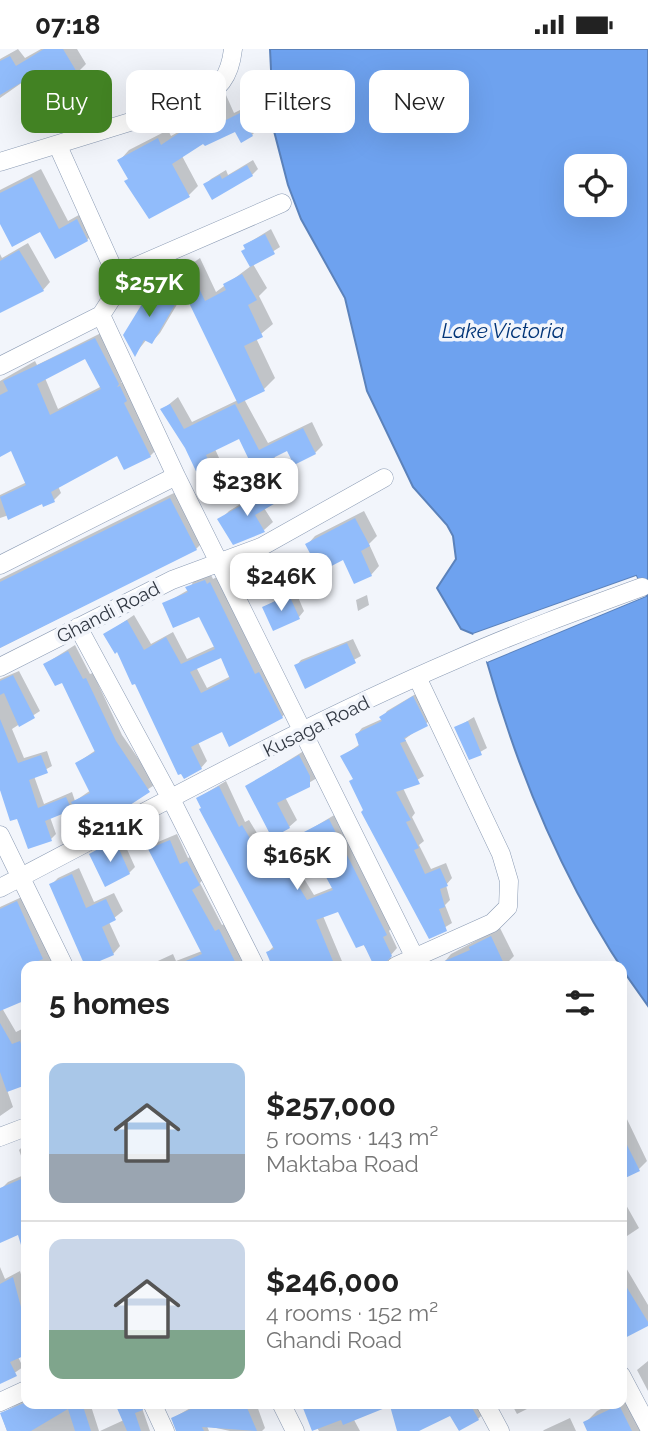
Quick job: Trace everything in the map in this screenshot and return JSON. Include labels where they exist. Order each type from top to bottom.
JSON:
[{"type":"street","points":[[0,162],[58,146],[213,93],[231,67],[233,49]]},
{"type":"street","points":[[0,366],[101,316],[112,298],[116,275],[58,146]]},
{"type":"street","points":[[116,275],[282,203]]},
{"type":"street","points":[[101,316],[176,476],[417,961]]},
{"type":"street","points":[[0,565],[176,476]]},
{"type":"street","name":"Ghandi Road","points":[[0,667],[172,580],[282,537],[384,478]]},
{"type":"street","name":"Kusaga Road","points":[[0,888],[171,799],[417,677],[534,627],[642,587]]},
{"type":"street","points":[[78,627],[171,799],[252,961]]},
{"type":"street","points":[[417,677],[501,855],[509,881],[508,907],[492,923],[419,961]]},
{"type":"street","points":[[0,835],[62,961]]},
{"type":"street","points":[[0,1137],[21,1129]]},
{"type":"street","points":[[627,1386],[648,1426]]},
{"type":"street","points":[[0,1402],[21,1392]]},
{"type":"street","points":[[155,1409],[165,1431]]},
{"type":"street","points":[[284,1409],[295,1431]]},
{"type":"street","points":[[488,1409],[499,1431]]},
{"type":"water","name":"Lake Victoria","points":[[270,49],[648,49],[648,1006],[627,976],[627,961],[617,961],[596,926],[552,841],[516,752],[487,662],[646,596],[636,576],[473,634],[461,629],[437,588],[456,559],[453,536],[447,525],[413,487],[367,391],[345,298],[301,219],[288,185],[275,133],[355,133],[355,70],[271,70]]},
{"type":"pier","points":[[636,576],[646,596],[487,662],[486,658],[642,594],[634,580],[475,637],[473,634]]},
{"type":"building","points":[[44,49],[63,49],[76,70],[21,70],[21,83],[0,95],[0,61],[10,56],[16,66]]},
{"type":"building","points":[[240,113],[240,133],[251,133],[253,136],[241,143],[235,132],[205,146],[203,144],[172,164],[190,197],[149,219],[124,181],[128,179],[117,160],[158,138],[161,145],[179,133],[226,133],[226,120]]},
{"type":"building","points":[[247,165],[253,176],[212,200],[203,184],[220,175],[222,179]]},
{"type":"building","points":[[32,177],[59,229],[77,219],[88,241],[55,259],[40,232],[12,247],[0,224],[0,193]]},
{"type":"building","points":[[265,234],[275,254],[250,267],[241,251],[245,249],[243,245]]},
{"type":"building","points":[[19,250],[44,291],[0,313],[0,261]]},
{"type":"building","points":[[189,267],[205,301],[226,290],[223,284],[242,274],[257,300],[248,305],[263,337],[244,346],[265,391],[238,404],[175,274]]},
{"type":"building","points":[[153,286],[177,301],[152,344],[144,340],[135,357],[123,335]]},
{"type":"building","points":[[95,338],[119,384],[117,387],[120,386],[127,401],[124,403],[151,457],[124,470],[117,456],[51,492],[55,502],[43,507],[42,504],[8,520],[0,497],[26,485],[11,451],[0,457],[0,395],[8,391],[3,381]],"holes":[[[85,359],[101,389],[50,415],[37,384]]]},
{"type":"building","points":[[170,404],[184,429],[235,404],[259,450],[303,428],[316,454],[294,465],[287,451],[265,462],[275,483],[263,489],[239,439],[206,455],[217,479],[203,486],[185,448],[160,409]]},
{"type":"building","points":[[272,488],[279,501],[255,515],[265,532],[233,545],[217,519]]},
{"type":"building","points":[[170,498],[197,550],[0,648],[0,582]]},
{"type":"building","points":[[355,518],[370,546],[361,551],[372,576],[354,584],[343,560],[320,572],[305,544]]},
{"type":"building","points":[[205,580],[207,584],[210,582],[255,674],[259,672],[283,718],[229,747],[222,732],[191,747],[202,769],[184,779],[181,774],[178,775],[135,684],[132,685],[117,652],[115,654],[103,634],[127,620],[144,650],[166,637],[181,664],[215,649],[199,617],[173,628],[162,603],[188,592],[185,587]],"holes":[[[221,658],[230,679],[201,693],[190,672]]]},
{"type":"building","points":[[289,595],[300,619],[273,631],[262,607]]},
{"type":"building","points":[[347,643],[356,663],[305,689],[294,665]]},
{"type":"building","points":[[68,651],[83,679],[86,678],[116,741],[150,792],[130,805],[99,817],[102,822],[84,831],[71,802],[90,793],[75,763],[95,752],[62,683],[55,686],[43,664]]},
{"type":"building","points":[[13,675],[35,718],[19,727],[4,693],[0,695],[0,681]]},
{"type":"building","points":[[413,696],[428,726],[404,738],[406,741],[400,743],[420,784],[396,792],[411,820],[406,822],[419,848],[414,850],[425,874],[440,868],[448,886],[440,889],[445,907],[439,909],[447,931],[429,939],[361,812],[363,810],[349,781],[353,779],[340,756],[359,746],[355,734],[382,721],[379,717]]},
{"type":"building","points":[[0,719],[18,763],[41,755],[48,773],[29,780],[38,808],[66,797],[72,810],[45,821],[52,841],[28,849],[17,819],[10,821],[0,790]]},
{"type":"building","points":[[468,721],[482,755],[469,760],[454,727]]},
{"type":"building","points":[[299,755],[310,776],[310,787],[277,803],[290,828],[272,838],[245,786]]},
{"type":"building","points":[[219,786],[239,827],[242,825],[268,868],[285,864],[307,900],[333,890],[302,833],[329,819],[387,935],[383,937],[392,956],[387,961],[372,961],[364,945],[356,948],[338,912],[316,920],[333,961],[270,961],[266,952],[274,949],[199,809],[201,808],[196,798]]},
{"type":"building","points":[[115,840],[130,874],[105,887],[89,854]]},
{"type":"building","points":[[170,840],[180,864],[187,861],[200,885],[192,890],[215,931],[219,929],[235,961],[186,961],[202,954],[148,849]]},
{"type":"building","points":[[72,874],[86,908],[106,899],[116,920],[102,927],[114,955],[100,961],[83,961],[49,884]]},
{"type":"building","points":[[17,901],[43,959],[21,961],[21,1002],[0,1011],[0,909]]},
{"type":"building","points":[[491,936],[503,961],[445,961],[470,950],[469,947]]},
{"type":"building","points":[[0,1023],[12,1044],[20,1041],[21,1044],[21,1087],[7,1092],[0,1072]]},
{"type":"building","points":[[627,1145],[640,1171],[627,1177]]},
{"type":"building","points":[[21,1179],[21,1245],[18,1235],[0,1243],[0,1188]]},
{"type":"building","points":[[13,1277],[21,1307],[21,1357],[10,1362],[17,1376],[0,1384],[0,1284]]},
{"type":"building","points":[[627,1288],[648,1322],[648,1326],[627,1337]]},
{"type":"building","points":[[21,1404],[21,1409],[68,1409],[31,1431],[7,1431],[0,1413]]},
{"type":"building","points":[[68,1409],[84,1409],[91,1431],[75,1431]]},
{"type":"building","points":[[117,1409],[143,1409],[135,1413],[141,1431],[127,1431]]},
{"type":"building","points":[[191,1409],[248,1409],[257,1431],[202,1427],[204,1431],[176,1431],[171,1418]]},
{"type":"building","points":[[303,1409],[383,1409],[343,1425],[341,1420],[312,1431]]},
{"type":"building","points":[[391,1409],[473,1409],[479,1420],[459,1431],[450,1416],[419,1431],[397,1431]]},
{"type":"building","points":[[611,1409],[621,1409],[632,1431],[587,1431],[583,1422]]}]
